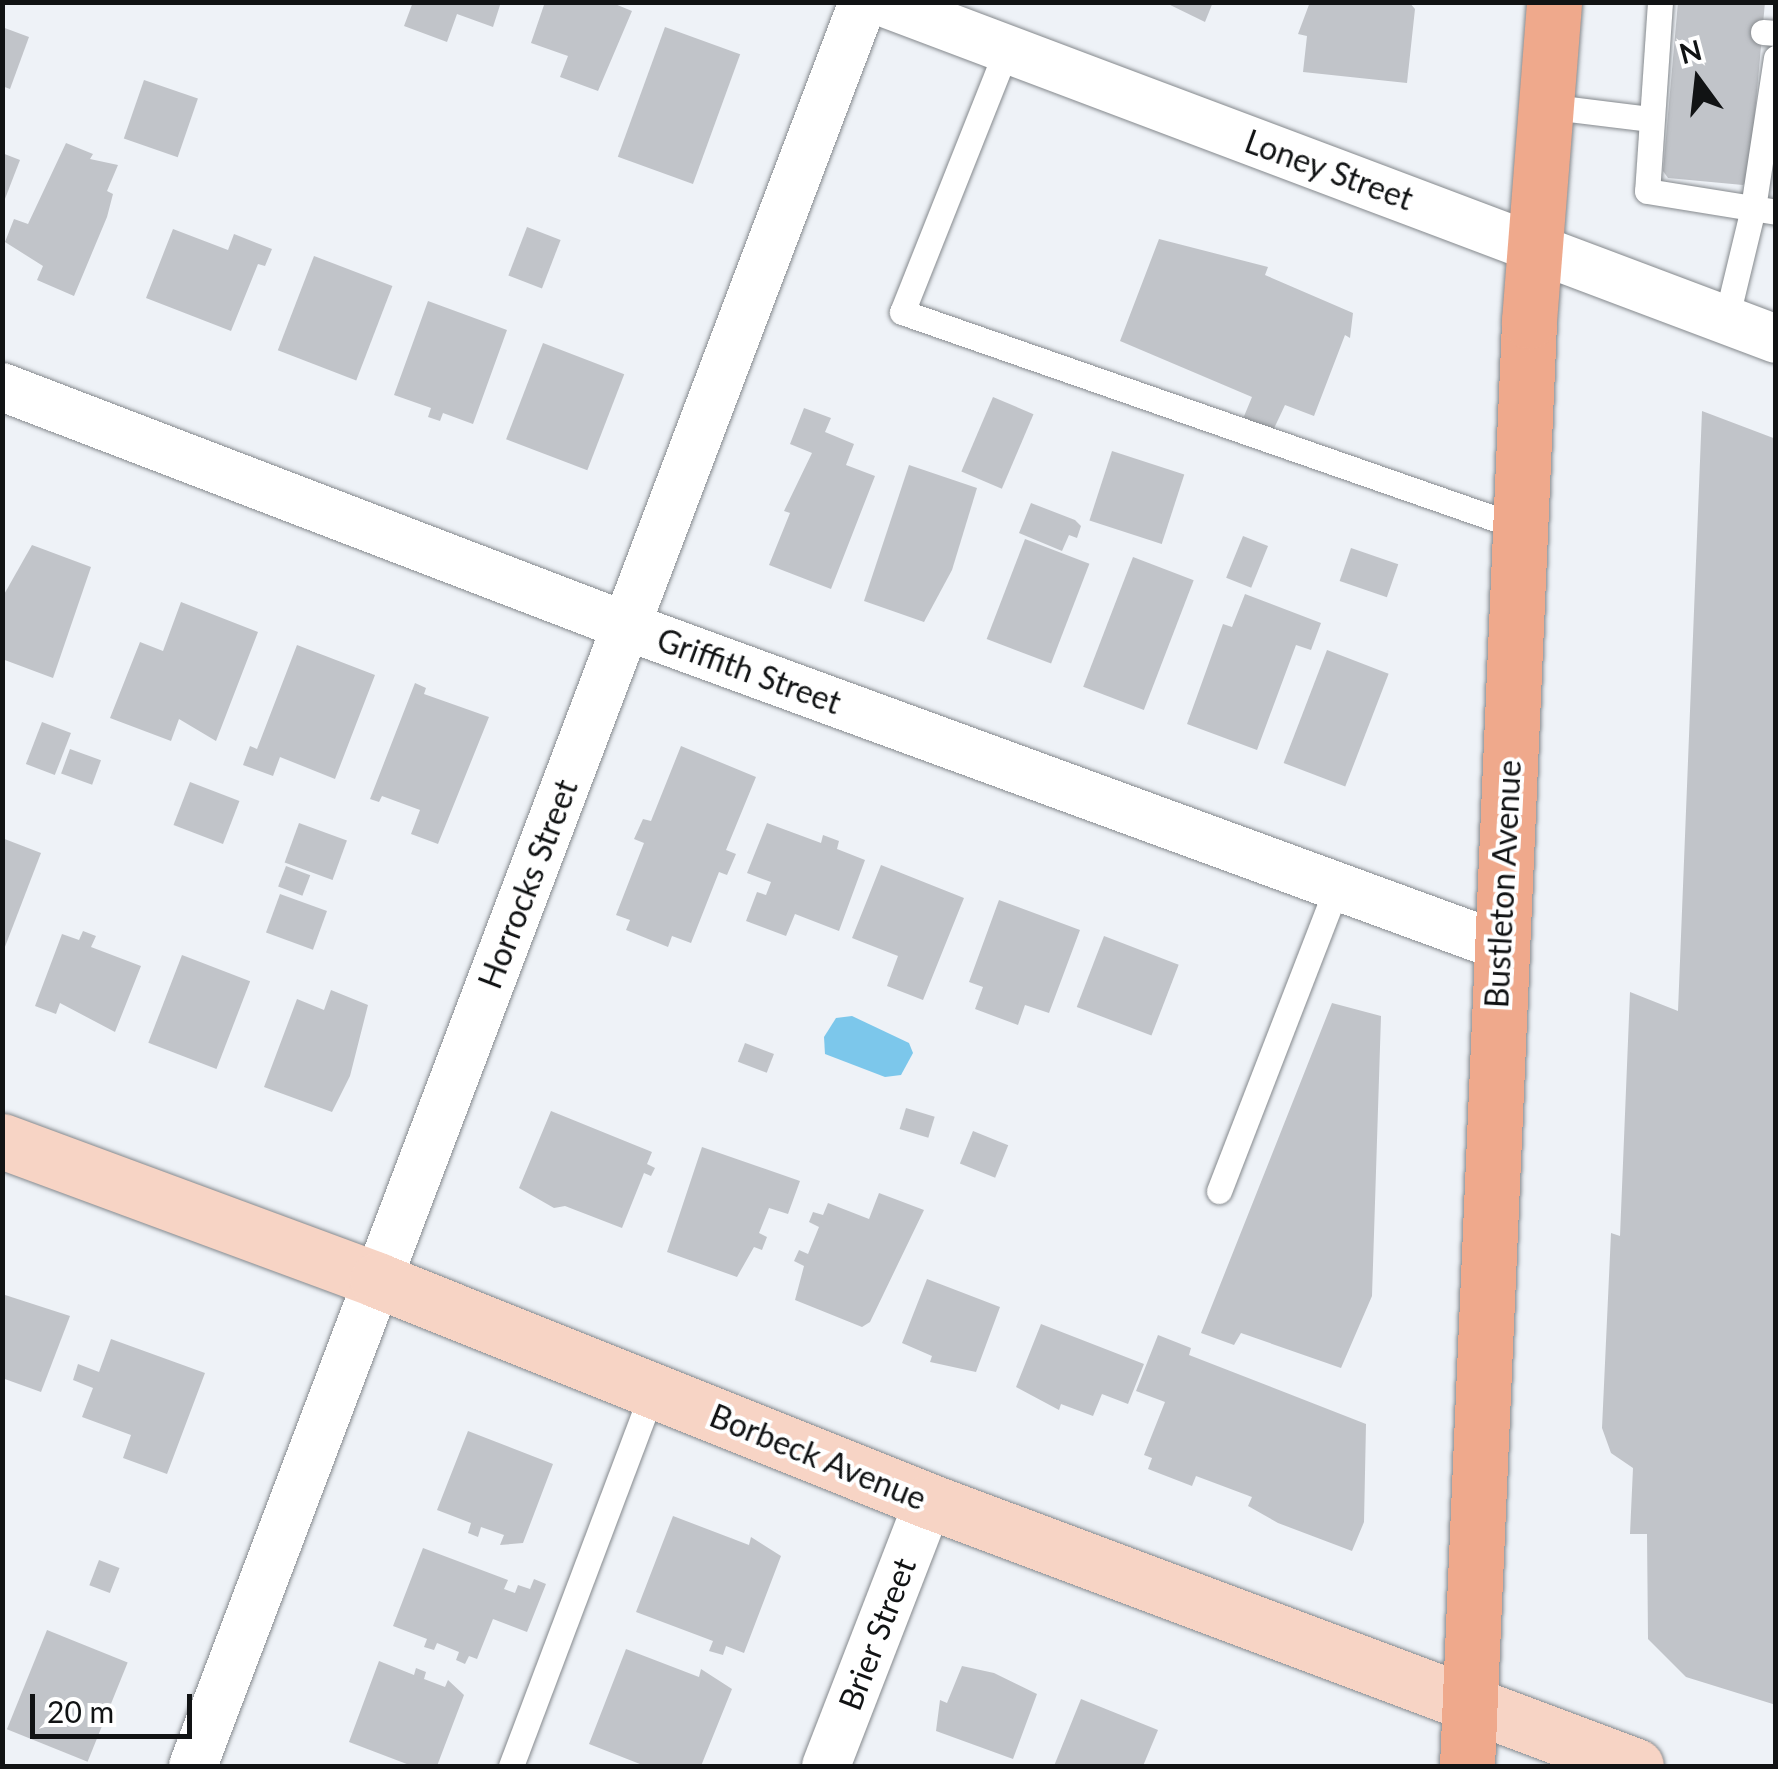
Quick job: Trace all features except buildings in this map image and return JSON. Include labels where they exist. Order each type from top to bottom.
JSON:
[{"type":"main road","name":"Bustleton Avenue","points":[[1467,1766],[1519,528],[1533,246],[1554,2]]},
{"type":"street","name":"Horrocks Street","points":[[193,1766],[864,2]]},
{"type":"street","name":"Loney Street","points":[[882,2],[1776,339]]},
{"type":"street","name":"Griffith Street","points":[[2,387],[626,626],[1500,946]]},
{"type":"street","name":"Borbeck Avenue","points":[[2,1141],[377,1280],[928,1501],[1636,1766]]},
{"type":"street","name":"Brier Street","points":[[826,1766],[928,1501]]},
{"type":"lane","points":[[1665,16],[1647,191],[1764,210]]},
{"type":"lane","points":[[1006,51],[902,312],[1519,528]]},
{"type":"lane","points":[[1726,320],[1764,210],[1762,118],[1776,58]]},
{"type":"lane","points":[[1546,106],[1657,111]]},
{"type":"lane","points":[[1219,1191],[1336,889]]},
{"type":"lane","points":[[511,1766],[652,1391]]},
{"type":"water","points":[[852,1016],[909,1043],[913,1053],[901,1075],[885,1077],[825,1054],[824,1037],[836,1018]]}]
